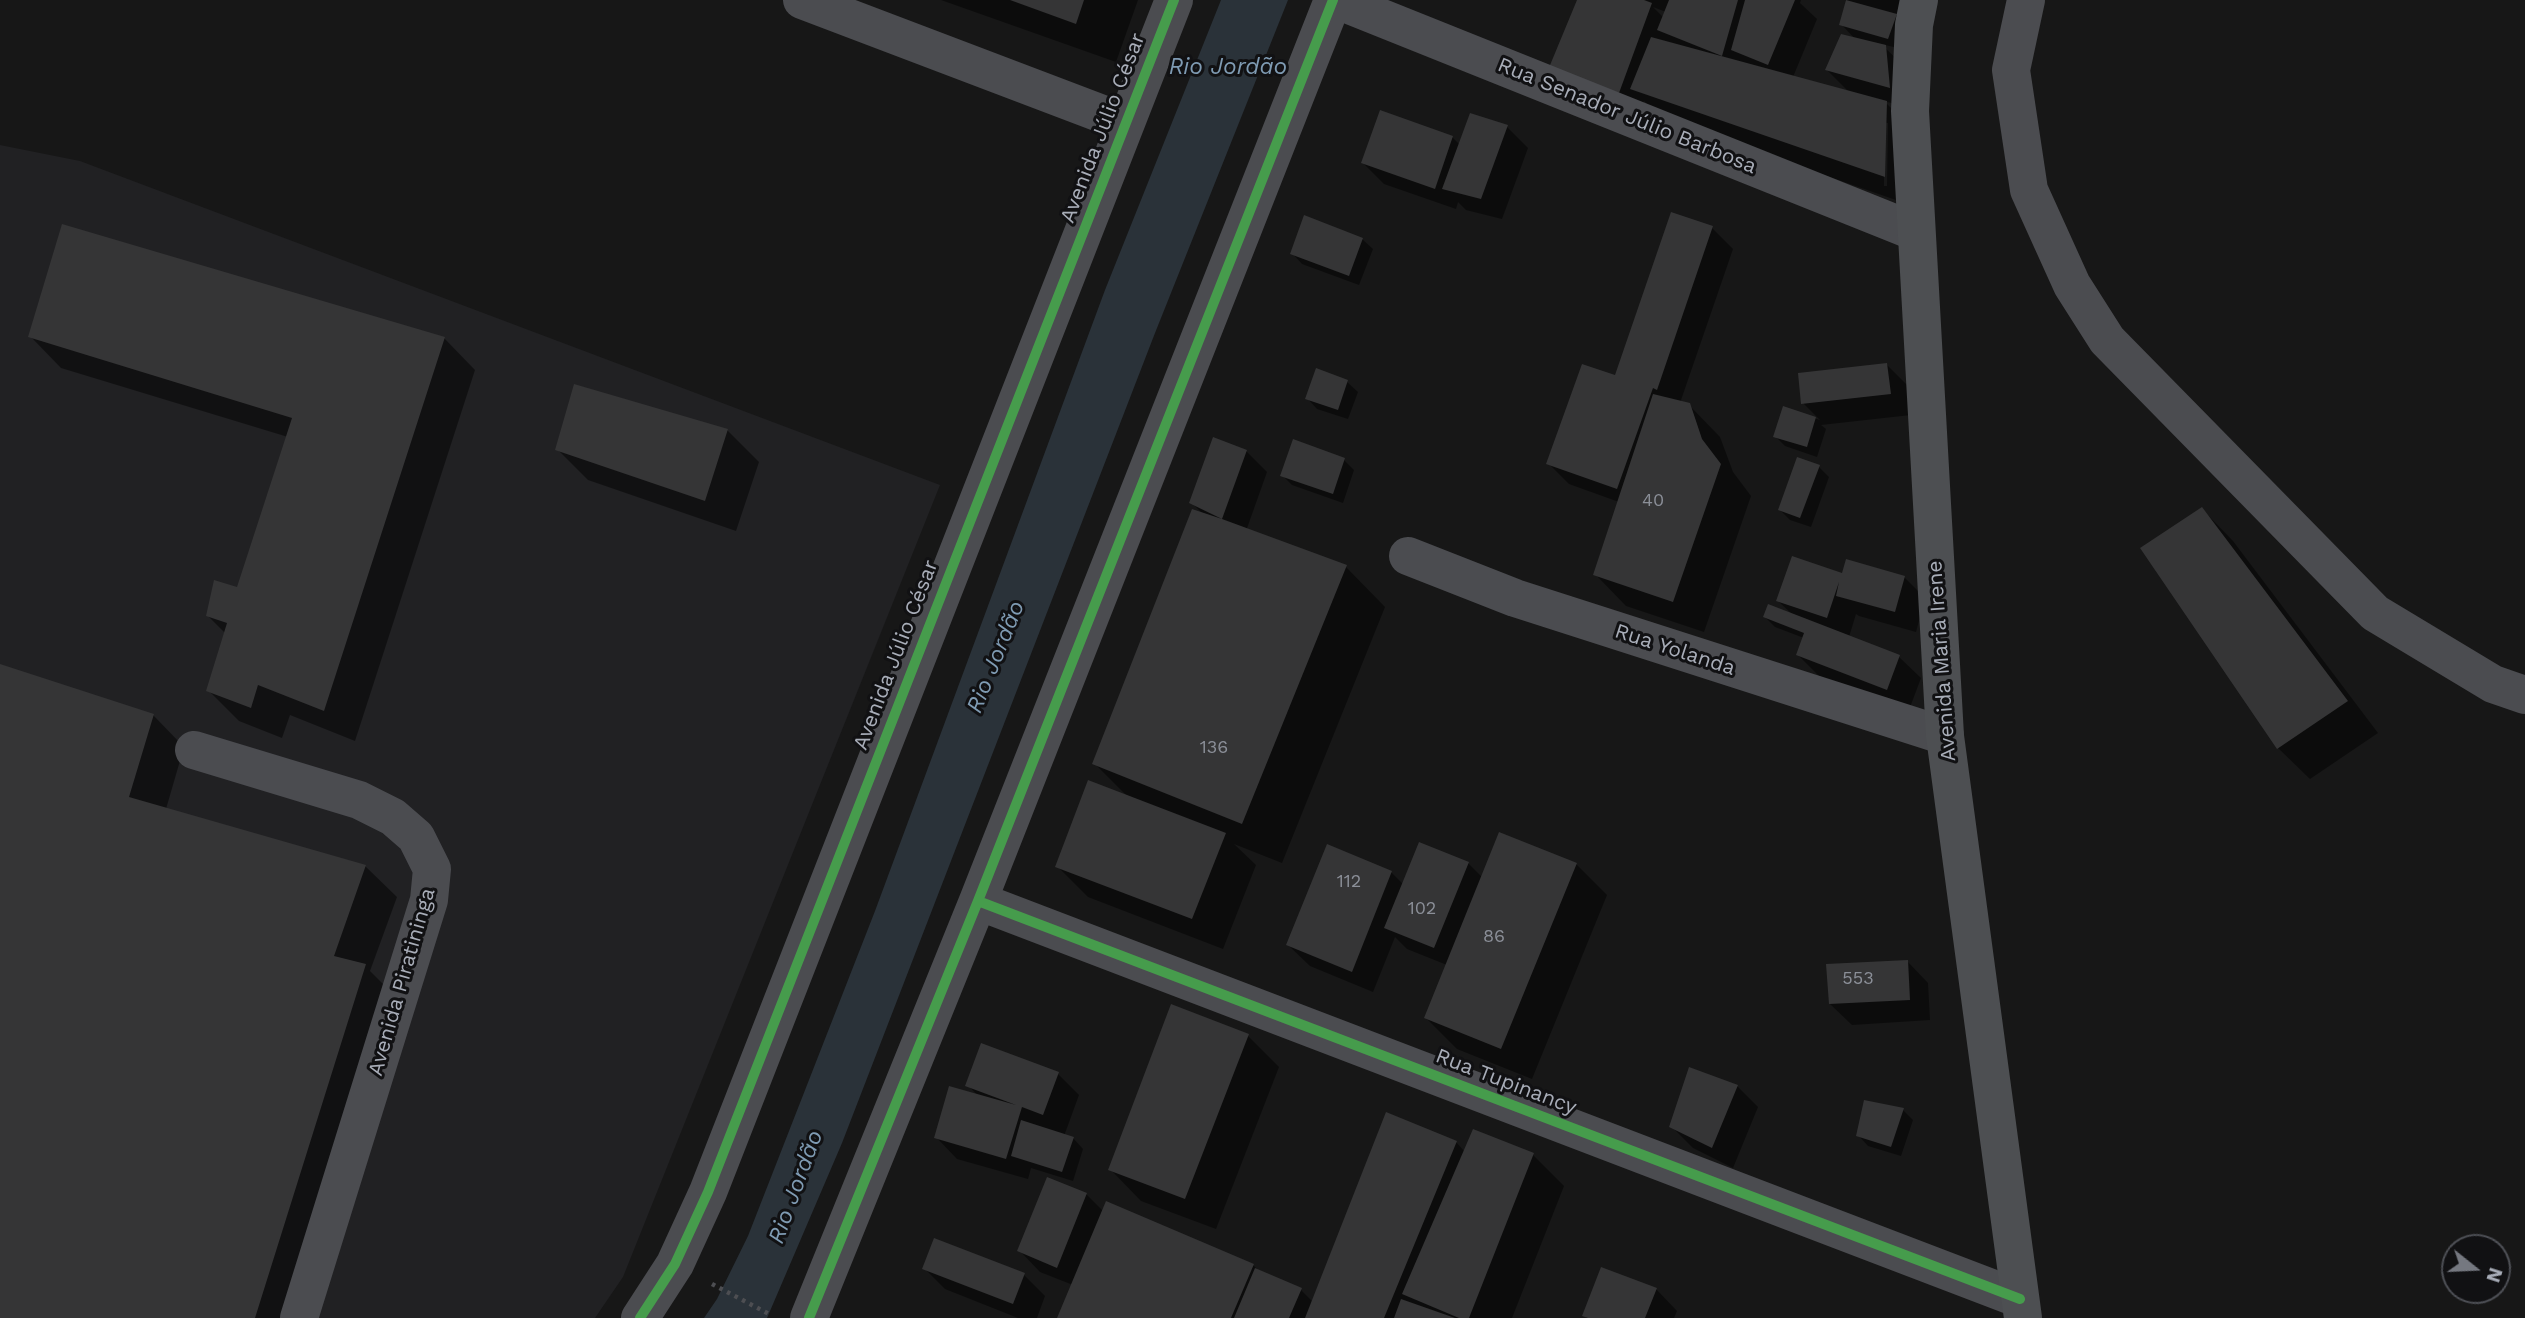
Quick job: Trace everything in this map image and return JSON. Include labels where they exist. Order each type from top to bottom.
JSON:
[{"type":"main road","name":"Avenida Maria Irene","points":[[1919,0],[1914,25],[1910,111],[1945,736],[2022,1308]]},
{"type":"street","points":[[802,0],[1126,123]]},
{"type":"street","name":"Avenida Júlio César","points":[[640,1318],[675,1264],[708,1192],[1174,0]]},
{"type":"street","points":[[809,1318],[978,901],[1335,0]]},
{"type":"street","name":"Rua Senador Júlio Barbosa","points":[[1335,0],[1916,232]]},
{"type":"street","points":[[2026,0],[2011,69],[2029,190],[2072,285],[2107,341],[2375,612],[2493,684],[2525,695]]},
{"type":"street","name":"Rua Yolanda","points":[[1408,556],[1515,598],[1945,736]]},
{"type":"street","name":"Avenida Piratininga","points":[[194,750],[359,800],[393,817],[416,837],[432,869],[429,900],[299,1318]]},
{"type":"street","name":"Rua Tupinancy","points":[[978,901],[2022,1308]]},
{"type":"path","points":[[707,1281],[776,1318]]},
{"type":"shaded area","points":[[0,145],[80,161],[940,485],[623,1277],[595,1318],[0,1318]]},
{"type":"water","name":"Rio Jordão","points":[[1221,0],[1288,0],[1155,333],[842,1143],[767,1318],[704,1318],[717,1299],[748,1236],[875,911],[1105,290]]},
{"type":"building","points":[[1010,0],[1084,0],[1076,24]]},
{"type":"building","points":[[1577,0],[1644,0],[1652,3],[1619,93],[1548,70]]},
{"type":"building","points":[[1669,0],[1738,0],[1722,56],[1657,30]]},
{"type":"building","points":[[1745,0],[1795,0],[1768,65],[1731,50]]},
{"type":"building","points":[[1846,0],[1897,14],[1888,39],[1839,25]]},
{"type":"building","points":[[1841,34],[1886,45],[1890,88],[1825,70]]},
{"type":"building","points":[[1651,37],[1887,101],[1885,177],[1630,89]]},
{"type":"building","points":[[1380,110],[1453,136],[1435,189],[1361,163]]},
{"type":"building","points":[[1470,113],[1508,125],[1481,199],[1442,189]]},
{"type":"building","points":[[1671,212],[1713,226],[1657,390],[1653,388],[1617,489],[1546,464],[1582,364],[1615,375]]},
{"type":"building","points":[[1304,215],[1363,238],[1349,276],[1290,254]]},
{"type":"building","points":[[62,224],[445,337],[324,711],[258,685],[251,708],[206,691],[227,623],[206,616],[214,580],[237,587],[292,418],[28,337]]},
{"type":"building","points":[[1887,363],[1891,394],[1801,404],[1798,373]]},
{"type":"building","points":[[1316,368],[1348,380],[1338,410],[1305,399]]},
{"type":"building","points":[[574,384],[728,429],[705,501],[555,450]]},
{"type":"building","points":[[1653,394],[1690,403],[1702,439],[1721,464],[1673,602],[1593,575]]},
{"type":"building","points":[[1783,406],[1816,417],[1807,447],[1773,437]]},
{"type":"building","points":[[1213,437],[1247,450],[1222,519],[1189,503]]},
{"type":"building","points":[[1293,439],[1345,458],[1333,494],[1280,476]]},
{"type":"building","points":[[1797,457],[1820,465],[1800,518],[1778,510]]},
{"type":"building","points":[[2202,507],[2348,701],[2277,749],[2140,548]]},
{"type":"building","points":[[1192,509],[1347,565],[1242,824],[1092,764]]},
{"type":"building","points":[[1792,556],[1842,573],[1846,559],[1905,576],[1895,612],[1836,596],[1839,582],[1827,618],[1776,601]]},
{"type":"building","points":[[1768,604],[1900,655],[1887,690],[1796,655],[1804,633],[1763,617]]},
{"type":"building","points":[[0,664],[154,714],[129,797],[366,865],[334,956],[366,964],[255,1318],[0,1318]]},
{"type":"building","points":[[1088,780],[1226,833],[1192,919],[1055,867]]},
{"type":"building","points":[[1499,832],[1577,863],[1501,1049],[1424,1018]]},
{"type":"building","points":[[1419,842],[1469,862],[1434,948],[1384,928]]},
{"type":"building","points":[[1327,844],[1392,871],[1352,972],[1286,945]]},
{"type":"building","points":[[1908,960],[1910,1000],[1829,1004],[1826,964]]},
{"type":"building","points":[[1171,1004],[1249,1034],[1185,1199],[1108,1170]]},
{"type":"building","points":[[981,1043],[1059,1072],[1043,1115],[1022,1107],[1006,1159],[934,1138],[949,1086],[1016,1105],[965,1086]]},
{"type":"building","points":[[1689,1067],[1738,1085],[1712,1148],[1669,1127]]},
{"type":"building","points":[[1864,1100],[1904,1108],[1891,1147],[1856,1136]]},
{"type":"building","points":[[1386,1112],[1457,1141],[1384,1318],[1305,1318]]},
{"type":"building","points":[[1021,1120],[1074,1137],[1062,1172],[1011,1156]]},
{"type":"building","points":[[1473,1129],[1534,1153],[1469,1318],[1459,1318],[1402,1294]]},
{"type":"building","points":[[1047,1177],[1087,1193],[1057,1268],[1017,1251]]},
{"type":"building","points":[[1106,1201],[1254,1264],[1231,1318],[1057,1318]]},
{"type":"building","points":[[934,1238],[1025,1273],[1013,1304],[922,1269]]},
{"type":"building","points":[[1601,1267],[1657,1288],[1645,1318],[1582,1316]]},
{"type":"building","points":[[1255,1268],[1302,1288],[1289,1318],[1234,1318]]},
{"type":"building","points":[[1401,1299],[1455,1318],[1394,1318]]},
{"type":"cycle path","points":[[640,1318],[675,1264],[708,1192],[1174,0]]},
{"type":"cycle path","points":[[809,1318],[978,901],[1333,0]]},
{"type":"cycle path","points":[[978,901],[2020,1299]]}]
